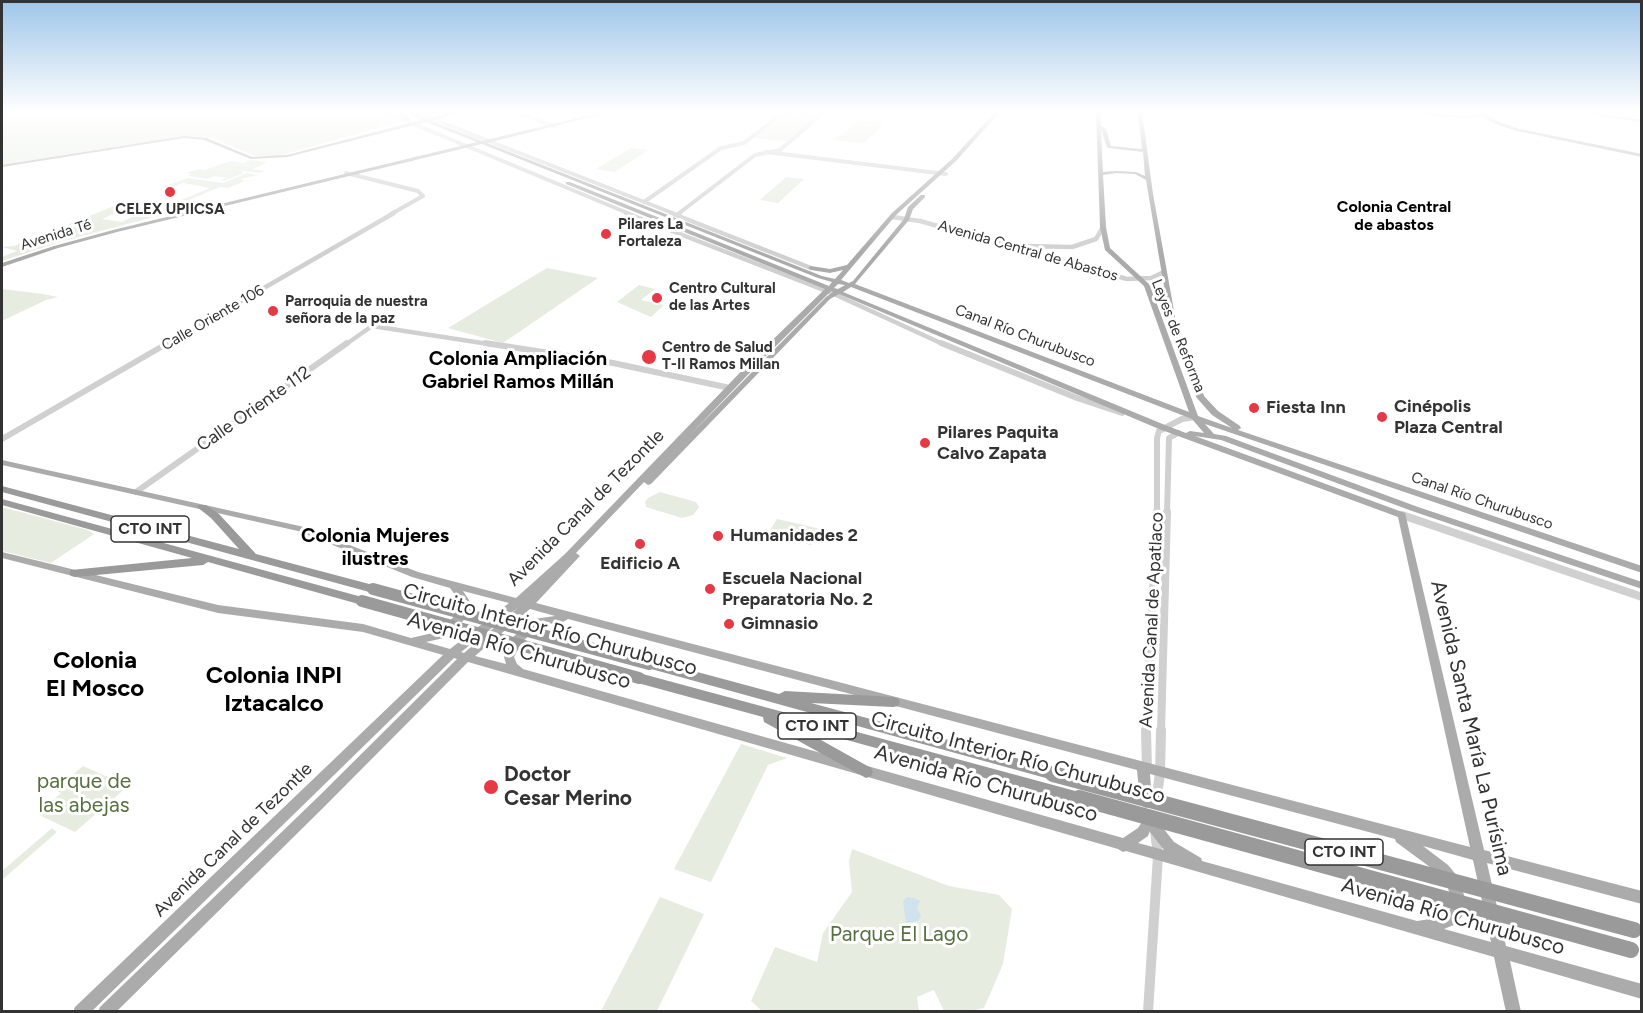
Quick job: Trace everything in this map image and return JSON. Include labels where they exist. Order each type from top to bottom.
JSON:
[{"type":"highway","name":"Circuito Interior Río Churubusco","points":[[2,489],[1638,931]]},
{"type":"highway","name":"Circuito Interior Río Churubusco","points":[[2,502],[1636,951]]},
{"type":"highway","points":[[202,507],[215,516],[254,557]]},
{"type":"highway","points":[[75,573],[217,561]]},
{"type":"highway","points":[[759,693],[893,702]]},
{"type":"highway","points":[[753,709],[866,772]]},
{"type":"main road","points":[[2,166],[42,159]]},
{"type":"main road","name":"Avenida Té","points":[[2,264],[107,233],[408,159]]},
{"type":"main road","name":"Canal Río Churubusco","points":[[506,159],[730,248],[1164,428],[1402,515]]},
{"type":"main road","name":"Canal Río Churubusco","points":[[530,159],[820,277],[851,285],[1195,417],[1641,570]]},
{"type":"main road","name":"Avenida Canal de Tezontle","points":[[105,1011],[290,833],[522,604],[832,291],[848,267],[893,216],[945,172],[956,159]]},
{"type":"main road","name":"Avenida Canal de Tezontle","points":[[80,1011],[452,654],[522,604],[730,388],[832,291],[851,285],[908,217],[910,208],[958,159]]},
{"type":"main road","name":"Leyes de Reforma","points":[[1100,159],[1103,227],[1107,249],[1147,285],[1195,417],[1225,450]]},
{"type":"main road","points":[[1146,159],[1173,322],[1200,397],[1215,413],[1255,439]]},
{"type":"main road","points":[[1101,174],[1136,173],[1148,179]]},
{"type":"main road","points":[[717,247],[730,248]]},
{"type":"main road","points":[[811,268],[830,271],[848,267]]},
{"type":"main road","points":[[811,268],[820,277]]},
{"type":"main road","name":"Canal Río Churubusco","points":[[1178,433],[1210,435],[1415,509],[1641,586]]},
{"type":"main road","name":"CTO INT","points":[[2,462],[309,531],[397,569],[453,585],[1641,898]]},
{"type":"main road","points":[[1343,483],[1359,484],[1364,476]]},
{"type":"main road","points":[[1402,515],[1415,509],[1436,507],[1462,510]]},
{"type":"main road","name":"Avenida Santa María La Purísima","points":[[1402,515],[1514,1011]]},
{"type":"main road","name":"Avenida Río Churubusco","points":[[2,555],[218,609],[352,626],[407,640],[1641,992]]},
{"type":"main road","points":[[407,640],[435,638],[457,621],[466,603],[453,585]]},
{"type":"main road","points":[[521,674],[513,666],[509,657],[511,649],[521,635],[542,620],[572,617]]},
{"type":"main road","points":[[1123,846],[1141,835],[1148,823],[1150,770]]},
{"type":"main road","points":[[1155,821],[1169,846],[1213,871]]},
{"type":"main road","points":[[1394,834],[1443,868],[1452,882],[1459,903],[1456,914],[1448,921],[1430,926],[1412,927]]},
{"type":"street","name":"Canal Río Churubusco","points":[[503,159],[622,211],[832,291]]},
{"type":"street","name":"Canal Río Churubusco","points":[[533,159],[811,268]]},
{"type":"street","points":[[644,202],[704,159]]},
{"type":"street","points":[[677,215],[749,159]]},
{"type":"street","points":[[832,159],[857,162]]},
{"type":"street","points":[[835,159],[945,172]]},
{"type":"street","name":"Calle Oriente 106","points":[[2,439],[423,196],[418,191],[348,173]]},
{"type":"street","name":"Avenida Central de Abastos","points":[[893,216],[908,217],[1019,245],[1048,248],[1072,247],[1088,243],[1096,239],[1103,227]]},
{"type":"street","name":"Avenida Central de Abastos","points":[[908,217],[1127,279],[1141,279],[1164,272]]},
{"type":"street","name":"Calle Oriente 112","points":[[136,492],[372,326],[612,363],[730,388]]},
{"type":"street","points":[[1164,428],[1182,419],[1195,417]]},
{"type":"street","name":"Avenida Canal de Apatlaco","points":[[1148,1011],[1158,856],[1146,730],[1155,590],[1157,438],[1159,432],[1164,428]]},
{"type":"street","name":"Avenida Canal de Apatlaco","points":[[1150,770],[1169,478],[1169,438],[1178,433]]},
{"type":"street","points":[[1157,476],[1169,478]]},
{"type":"street","name":"Canal Río Churubusco","points":[[1402,515],[1641,597]]},
{"type":"green space","points":[[2,159],[38,159],[2,165]]},
{"type":"green space","points":[[612,159],[634,159],[615,172],[596,169]]},
{"type":"green space","points":[[250,160],[267,162],[253,169],[265,171],[260,173],[243,171],[241,172],[244,173],[224,181],[221,180],[226,178],[214,176],[208,179],[188,176],[191,174],[186,173],[198,169],[205,170],[230,161],[244,163]]},
{"type":"green space","points":[[247,173],[258,175],[241,179],[245,181],[228,188],[220,187],[179,204],[164,201],[179,201],[210,188],[183,183],[170,188],[163,187],[188,178],[223,183]]},
{"type":"green space","points":[[786,177],[804,179],[778,203],[760,200]]},
{"type":"green space","points":[[114,206],[132,209],[124,209],[102,219],[122,222],[144,211],[165,214],[63,241],[2,261],[2,257],[17,251],[2,247],[14,246]]},
{"type":"green space","points":[[547,268],[598,278],[503,343],[448,328]]},
{"type":"green space","points":[[639,285],[655,289],[641,300],[664,305],[651,317],[617,302]]},
{"type":"green space","points":[[2,289],[58,297],[46,300],[2,321]]},
{"type":"green space","points":[[660,492],[696,502],[699,507],[693,515],[682,518],[646,507],[645,502],[648,498]]},
{"type":"green space","points":[[2,507],[88,530],[94,534],[51,563],[2,551]]},
{"type":"green space","points":[[777,519],[821,529],[811,545],[767,535]]},
{"type":"green space","points":[[741,744],[787,758],[768,765],[711,882],[674,869]]},
{"type":"green space","name":"parque de las abejas","points":[[83,766],[128,786],[75,832],[37,814],[61,793],[55,790]]},
{"type":"green space","points":[[52,828],[57,832],[2,880],[2,871]]},
{"type":"green space","name":"Parque El Lago","points":[[852,849],[949,886],[999,895],[1012,909],[1003,964],[984,1008],[969,1011],[944,1011],[934,990],[917,997],[919,1011],[762,1011],[751,1001],[775,947],[817,962],[823,933],[852,892],[849,861]]},
{"type":"green space","points":[[660,897],[704,914],[657,1011],[601,1011]]},
{"type":"water","points":[[907,897],[920,901],[917,909],[921,915],[918,921],[906,923],[903,901]]},
{"type":"place","name":"CELEX UPIICSA","points":[[170,192]]},
{"type":"place","name":"Pilares La Fortaleza","points":[[606,234]]},
{"type":"place","name":"Centro Cultural de las Artes","points":[[657,298]]},
{"type":"place","name":"Parroquia de nuestra señora de la paz","points":[[273,311]]},
{"type":"place","name":"Centro de Salud T-II Ramos Millan","points":[[649,357]]},
{"type":"place","name":"Fiesta Inn","points":[[1254,408]]},
{"type":"place","name":"Cinépolis Plaza Central","points":[[1382,417]]},
{"type":"place","name":"Pilares Paquita Calvo Zapata","points":[[925,443]]},
{"type":"place","name":"Humanidades 2","points":[[718,536]]},
{"type":"place","name":"Edificio A","points":[[640,544]]},
{"type":"place","name":"Escuela Nacional Preparatoria No. 2","points":[[710,589]]},
{"type":"place","name":"Gimnasio","points":[[729,624]]},
{"type":"place","name":"Doctor Cesar Merino","points":[[491,787]]},
{"type":"district","name":"Colonia Central de abastos","points":[[1394,216]]},
{"type":"district","name":"Colonia Ampliación Gabriel Ramos Millán","points":[[518,370]]},
{"type":"district","name":"Colonia Mujeres ilustres","points":[[375,548]]},
{"type":"district","name":"Colonia El Mosco","points":[[95,675]]},
{"type":"district","name":"Colonia INPI Iztacalco","points":[[274,690]]}]
